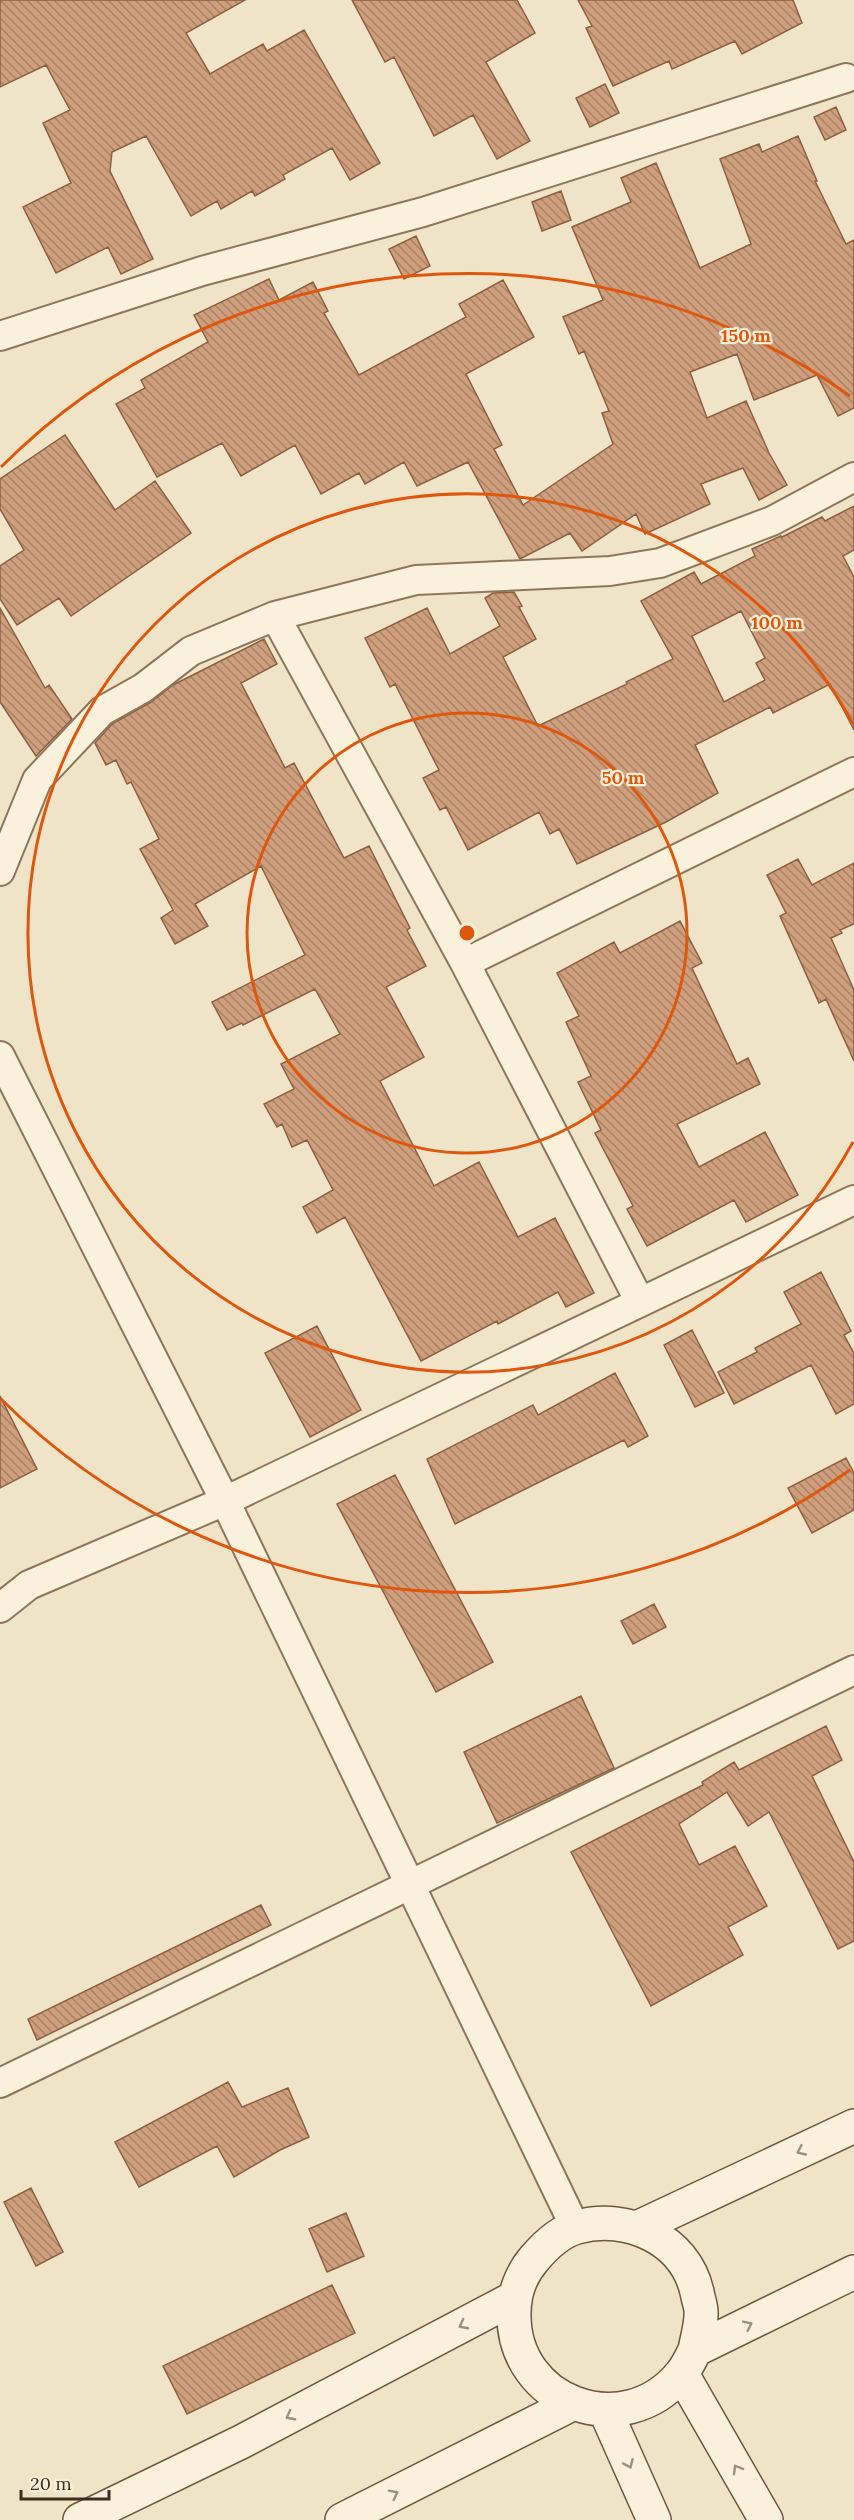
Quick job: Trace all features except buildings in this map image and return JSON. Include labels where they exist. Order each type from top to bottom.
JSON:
[{"type":"main road","points":[[639,2228],[854,2127]]},
{"type":"main road","points":[[766,2520],[688,2362],[702,2313],[693,2277],[671,2247],[639,2228],[607,2222],[575,2227],[547,2243],[526,2268],[514,2298],[514,2331],[524,2362],[545,2387],[572,2404],[605,2410],[634,2407],[661,2394],[688,2362],[854,2272]]},
{"type":"main road","points":[[80,2520],[241,2442],[514,2298]]},
{"type":"main road","points":[[342,2520],[572,2404]]},
{"type":"main road","points":[[605,2410],[654,2520]]},
{"type":"street","points":[[0,336],[202,271],[423,212],[846,78]]},
{"type":"street","points":[[0,871],[38,780],[102,711],[143,688],[191,651],[276,616],[416,580],[610,571],[660,563],[772,521],[854,477]]},
{"type":"street","points":[[276,616],[465,963],[640,1302]]},
{"type":"street","points":[[465,963],[854,772]]},
{"type":"street","points":[[0,1056],[225,1501],[575,2227]]},
{"type":"street","points":[[0,1608],[29,1585],[225,1501],[854,1200]]},
{"type":"street","points":[[0,2083],[854,1670]]}]
